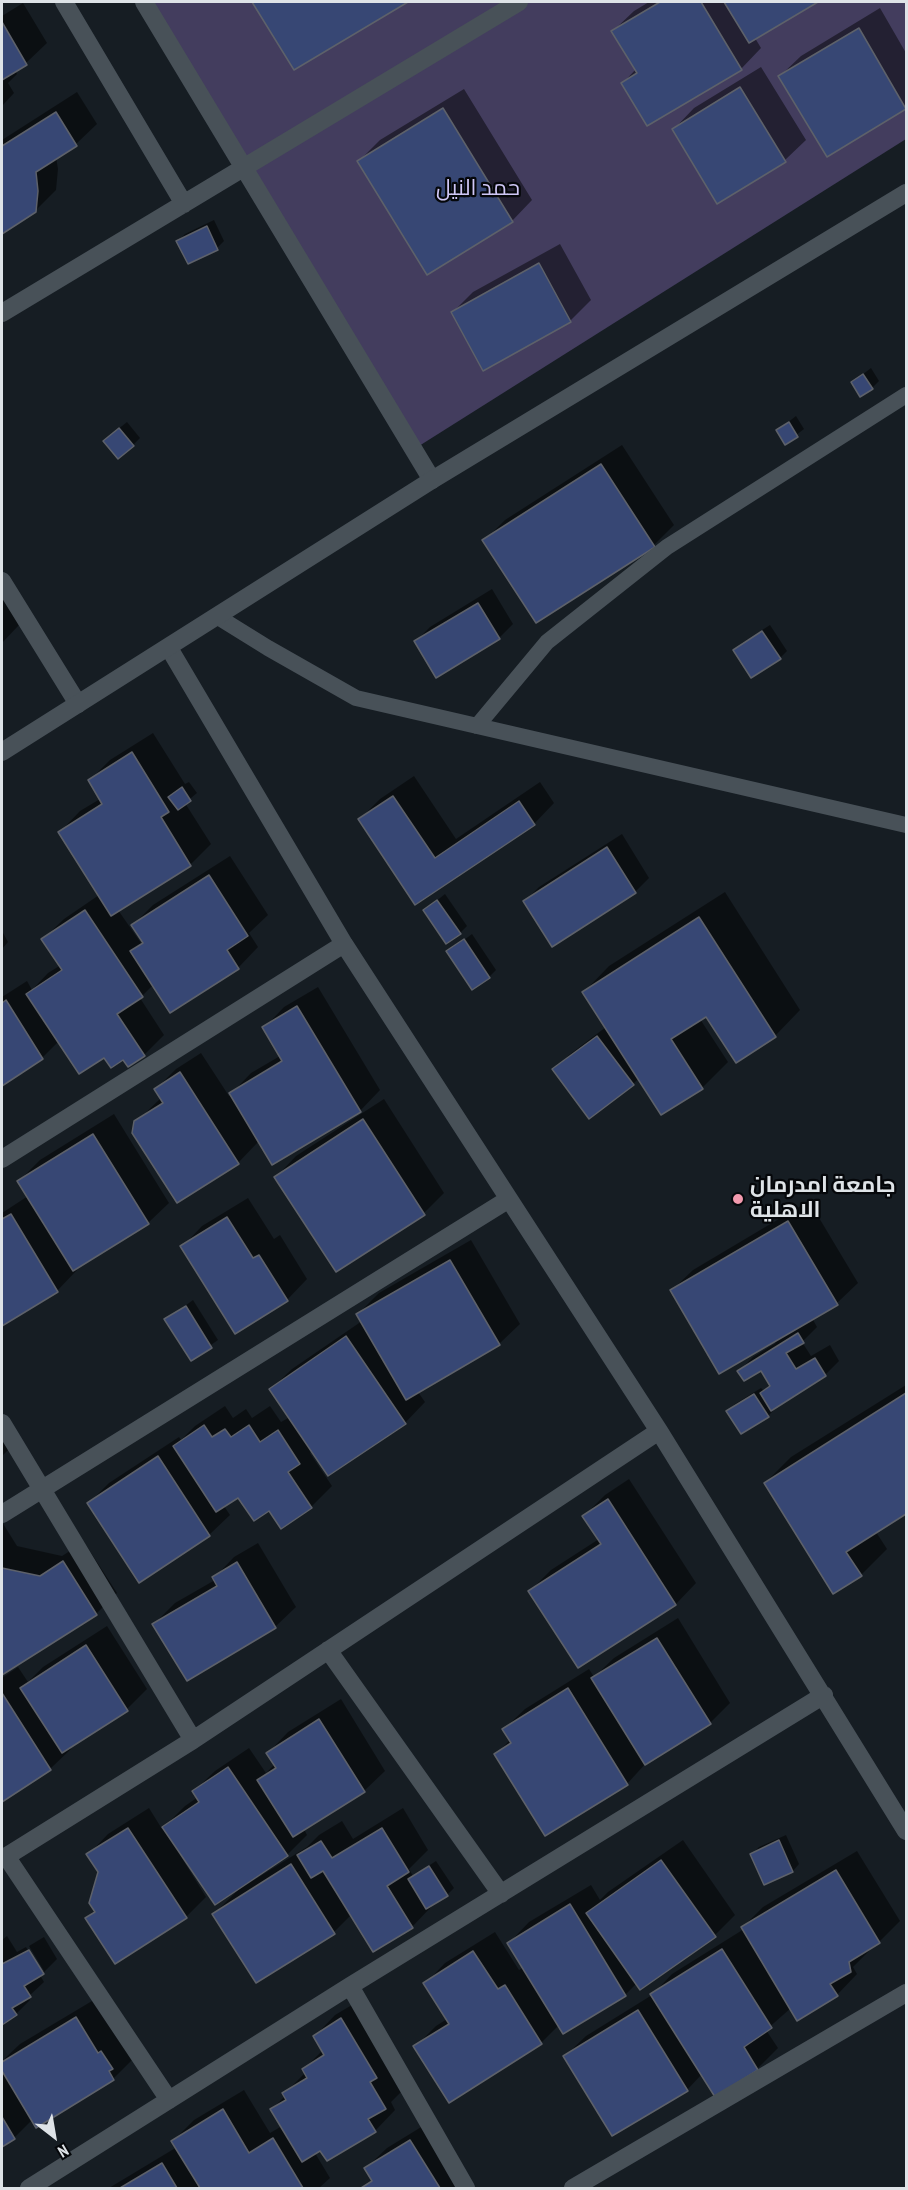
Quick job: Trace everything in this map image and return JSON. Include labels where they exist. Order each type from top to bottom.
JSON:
[{"type":"street","points":[[64,2],[184,204]]},
{"type":"street","points":[[144,2],[432,480]]},
{"type":"street","points":[[2,314],[519,2]]},
{"type":"street","points":[[2,752],[432,480],[906,193]]},
{"type":"street","points":[[2,581],[78,704]]},
{"type":"street","points":[[169,648],[344,944],[659,1431],[906,1831]]},
{"type":"street","points":[[2,1159],[344,944]]},
{"type":"street","points":[[2,1514],[509,1199]]},
{"type":"street","points":[[2,1423],[193,1740]]},
{"type":"street","points":[[169,2100],[4,1858],[193,1740],[659,1431]]},
{"type":"street","points":[[328,1650],[501,1894]]},
{"type":"street","points":[[29,2188],[350,1986],[824,1695]]},
{"type":"street","points":[[350,1986],[466,2188]]},
{"type":"street","points":[[573,2188],[906,1994]]},
{"type":"lane","points":[[477,726],[548,642],[667,547],[906,395]]},
{"type":"lane","points":[[218,617],[356,698],[906,825]]},
{"type":"green space","name":"حمد النيل","points":[[140,2],[906,2],[906,139],[419,446]]},
{"type":"building","points":[[252,2],[408,2],[294,70]]},
{"type":"building","points":[[660,2],[701,2],[742,70],[647,126],[621,83],[637,73],[611,31]]},
{"type":"building","points":[[724,2],[818,2],[749,43]]},
{"type":"building","points":[[2,22],[27,65],[2,80]]},
{"type":"building","points":[[859,28],[906,109],[827,157],[778,76]]},
{"type":"building","points":[[740,87],[786,162],[717,204],[672,129]]},
{"type":"building","points":[[443,108],[513,222],[427,275],[357,161]]},
{"type":"building","points":[[56,112],[77,146],[36,172],[38,191],[36,212],[2,234],[2,146]]},
{"type":"building","points":[[207,226],[218,250],[188,264],[176,241]]},
{"type":"building","points":[[539,263],[571,322],[483,371],[451,312]]},
{"type":"building","points":[[863,374],[873,389],[860,397],[851,382]]},
{"type":"building","points":[[789,422],[798,437],[785,445],[776,430]]},
{"type":"building","points":[[119,428],[134,446],[118,459],[103,441]]},
{"type":"building","points":[[601,464],[655,547],[536,623],[482,540]]},
{"type":"building","points":[[478,603],[500,639],[436,678],[414,641]]},
{"type":"building","points":[[762,631],[781,659],[751,678],[733,650]]},
{"type":"building","points":[[132,752],[169,812],[161,817],[191,866],[111,916],[58,832],[102,804],[88,780]]},
{"type":"building","points":[[182,787],[191,801],[178,810],[168,797]]},
{"type":"building","points":[[393,796],[435,858],[519,801],[535,825],[415,905],[358,819]]},
{"type":"building","points":[[607,847],[636,893],[552,947],[523,901]]},
{"type":"building","points":[[209,875],[248,936],[227,950],[239,969],[170,1013],[130,951],[143,943],[131,925]]},
{"type":"building","points":[[437,900],[461,934],[446,944],[423,910]]},
{"type":"building","points":[[85,910],[143,997],[117,1014],[145,1056],[128,1067],[123,1060],[111,1068],[104,1058],[79,1074],[26,994],[62,970],[41,939]]},
{"type":"building","points":[[699,917],[776,1037],[736,1063],[706,1017],[671,1039],[703,1089],[661,1115],[582,992]]},
{"type":"building","points":[[464,939],[490,978],[472,990],[446,951]]},
{"type":"building","points":[[6,1000],[43,1059],[2,1086],[2,1003]]},
{"type":"building","points":[[297,1006],[361,1112],[272,1165],[229,1093],[282,1061],[262,1027]]},
{"type":"building","points":[[597,1036],[634,1085],[589,1119],[552,1069]]},
{"type":"building","points":[[180,1072],[239,1164],[177,1203],[132,1133],[134,1121],[163,1103],[154,1089]]},
{"type":"building","points":[[363,1119],[425,1215],[336,1272],[274,1177]]},
{"type":"building","points":[[93,1134],[149,1224],[73,1271],[17,1181]]},
{"type":"building","points":[[11,1214],[58,1292],[2,1326],[2,1219]]},
{"type":"building","points":[[227,1217],[253,1258],[259,1255],[288,1301],[235,1334],[180,1246]]},
{"type":"building","points":[[788,1221],[838,1305],[719,1374],[670,1290]]},
{"type":"building","points":[[450,1260],[500,1345],[406,1400],[356,1314]]},
{"type":"building","points":[[186,1306],[212,1348],[191,1361],[164,1319]]},
{"type":"building","points":[[798,1333],[804,1343],[786,1353],[796,1369],[815,1358],[826,1376],[771,1411],[760,1393],[770,1386],[761,1371],[744,1381],[737,1371]]},
{"type":"building","points":[[346,1336],[406,1424],[328,1476],[269,1389]]},
{"type":"building","points":[[906,1393],[906,1514],[846,1552],[862,1576],[833,1594],[764,1483]]},
{"type":"building","points":[[754,1394],[769,1417],[741,1434],[726,1411]]},
{"type":"building","points":[[204,1425],[212,1437],[225,1429],[231,1437],[249,1425],[260,1442],[278,1430],[300,1464],[288,1472],[312,1508],[281,1529],[269,1511],[254,1521],[238,1498],[216,1512],[173,1446]]},
{"type":"building","points":[[158,1456],[210,1536],[139,1583],[87,1503]]},
{"type":"building","points":[[608,1499],[676,1605],[578,1668],[528,1591],[601,1544],[582,1516]]},
{"type":"building","points":[[63,1561],[97,1615],[2,1675],[2,1568],[40,1576]]},
{"type":"building","points":[[237,1562],[276,1628],[187,1681],[152,1624],[217,1586],[212,1577]]},
{"type":"building","points":[[657,1638],[711,1724],[645,1765],[591,1678]]},
{"type":"building","points":[[86,1645],[128,1711],[62,1753],[20,1688]]},
{"type":"building","points":[[568,1688],[628,1785],[545,1836],[494,1754],[511,1743],[502,1729]]},
{"type":"building","points":[[2,1693],[51,1770],[2,1802]]},
{"type":"building","points":[[319,1719],[365,1792],[293,1837],[257,1780],[276,1768],[266,1753]]},
{"type":"building","points":[[228,1767],[288,1856],[215,1905],[162,1827],[199,1802],[192,1791]]},
{"type":"building","points":[[128,1828],[187,1918],[115,1964],[85,1918],[95,1912],[89,1903],[98,1872],[86,1854]]},
{"type":"building","points":[[382,1828],[409,1872],[387,1886],[413,1928],[373,1952],[323,1871],[311,1878],[297,1855],[321,1841],[332,1858]]},
{"type":"building","points":[[779,1840],[793,1872],[764,1885],[750,1854]]},
{"type":"building","points":[[661,1860],[716,1937],[640,1990],[586,1913]]},
{"type":"building","points":[[291,1864],[335,1934],[256,1983],[212,1914]]},
{"type":"building","points":[[429,1866],[448,1896],[426,1909],[408,1879]]},
{"type":"building","points":[[836,1870],[880,1943],[849,1962],[851,1972],[830,1984],[838,1996],[797,2021],[741,1927]]},
{"type":"building","points":[[570,1904],[626,1996],[563,2034],[507,1943]]},
{"type":"building","points":[[722,1949],[772,2028],[744,2047],[758,2070],[715,2097],[650,1994]]},
{"type":"building","points":[[29,1950],[44,1974],[24,1986],[31,1997],[12,2008],[17,2015],[2,2025],[2,1964]]},
{"type":"building","points":[[473,1951],[498,1989],[505,1985],[542,2044],[449,2103],[413,2046],[449,2024],[423,1983]]},
{"type":"building","points":[[638,2010],[688,2091],[612,2136],[563,2056]]},
{"type":"building","points":[[76,2017],[98,2053],[101,2051],[113,2069],[109,2071],[114,2080],[36,2128],[2,2071],[2,2062]]},
{"type":"building","points":[[341,2018],[377,2078],[370,2082],[386,2109],[368,2119],[376,2132],[327,2161],[320,2151],[302,2162],[270,2109],[286,2100],[282,2093],[307,2078],[302,2069],[324,2055],[313,2036]]},
{"type":"building","points":[[223,2109],[249,2153],[273,2138],[303,2188],[200,2188],[171,2141]]},
{"type":"building","points":[[2,2117],[15,2139],[2,2147]]},
{"type":"building","points":[[410,2140],[440,2188],[361,2188],[372,2181],[364,2168]]},
{"type":"building","points":[[162,2163],[177,2188],[120,2188]]},
{"type":"place","name":"جامعة امدرمان الاهلية","points":[[738,1199]]}]
